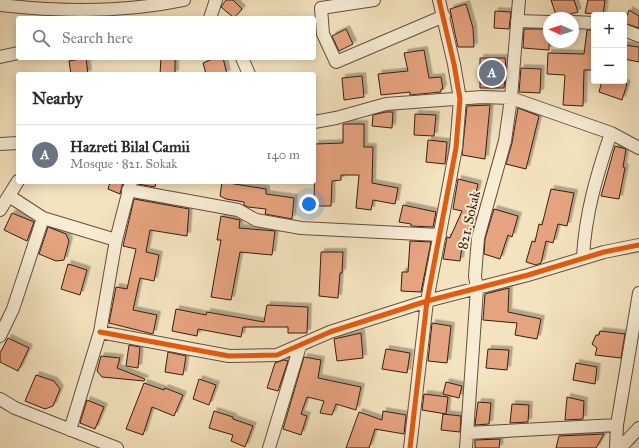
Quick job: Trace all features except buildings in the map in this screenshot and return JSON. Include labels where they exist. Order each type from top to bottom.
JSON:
[{"type":"street","points":[[0,5],[89,11],[150,7],[184,0]]},
{"type":"street","points":[[211,16],[216,0]]},
{"type":"street","points":[[374,0],[321,8],[323,34],[336,62],[444,16]]},
{"type":"street","points":[[410,448],[427,301],[456,148],[460,99],[444,16],[438,0]]},
{"type":"street","name":"821. Sokak","points":[[466,448],[477,289],[475,276],[478,238],[505,141],[511,98],[519,0]]},
{"type":"street","points":[[517,21],[543,22]]},
{"type":"street","points":[[579,22],[591,23]]},
{"type":"street","points":[[627,31],[639,36]]},
{"type":"street","points":[[0,57],[16,53]]},
{"type":"street","points":[[243,60],[248,72]]},
{"type":"street","points":[[316,122],[336,118],[386,104],[460,99],[511,98],[611,133],[639,148]]},
{"type":"street","points":[[583,258],[584,232],[594,182],[611,133]]},
{"type":"street","points":[[0,144],[16,143]]},
{"type":"street","points":[[0,210],[16,184]]},
{"type":"street","points":[[70,430],[100,332],[116,240],[129,186],[238,210],[256,220],[301,228],[440,235]]},
{"type":"street","points":[[9,196],[43,218],[116,240]]},
{"type":"street","points":[[0,336],[13,309],[43,218]]},
{"type":"street","points":[[100,332],[229,356],[277,355],[330,332],[427,301],[477,289],[583,258],[639,245]]},
{"type":"street","points":[[616,448],[617,425],[639,293]]},
{"type":"street","points":[[269,448],[300,346]]},
{"type":"street","points":[[0,399],[15,408],[117,448]]},
{"type":"street","points":[[468,434],[617,425]]},
{"type":"street","points":[[620,448],[639,428]]},
{"type":"street","points":[[82,448],[88,437]]},
{"type":"cycle path","points":[[410,448],[427,301],[456,148],[460,99],[454,64],[439,0]]},
{"type":"cycle path","points":[[100,332],[229,356],[277,355],[330,332],[427,301],[528,275],[604,252],[639,245]]},
{"type":"place","name":"Hazreti Bilal Camii","points":[[492,73]]}]
